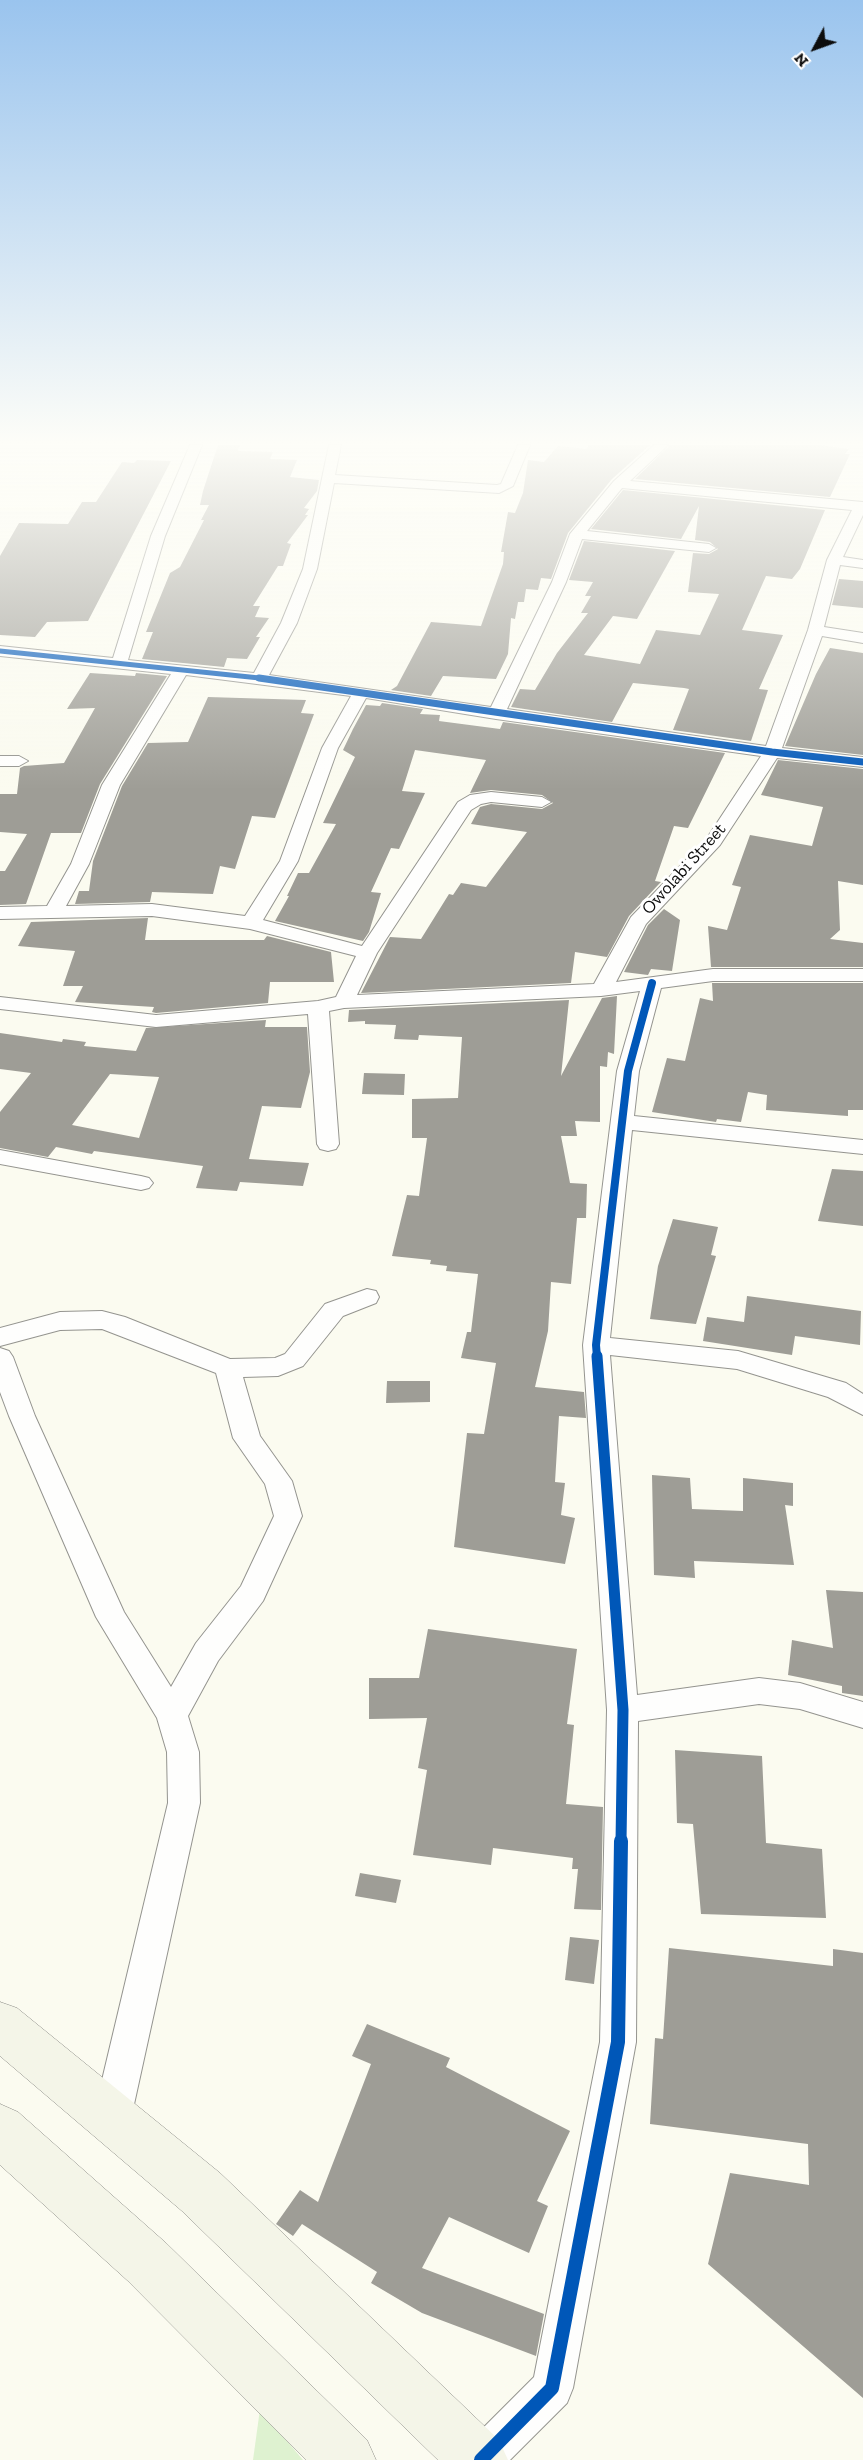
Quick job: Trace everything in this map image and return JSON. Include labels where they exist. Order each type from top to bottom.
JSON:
[{"type":"street","points":[[119,665],[151,560]]},
{"type":"street","points":[[259,678],[301,596],[312,560]]},
{"type":"street","points":[[496,714],[560,582],[568,560]]},
{"type":"street","points":[[834,560],[863,564]]},
{"type":"street","name":"Owolabi Street","points":[[601,990],[638,921],[714,841],[772,752],[816,630],[834,560]]},
{"type":"street","points":[[816,630],[863,638]]},
{"type":"street","points":[[0,651],[180,672],[259,678],[496,714],[772,752],[863,762]]},
{"type":"street","points":[[53,912],[80,864],[111,785],[180,672]]},
{"type":"street","points":[[251,923],[290,861],[330,748],[360,694]]},
{"type":"street","points":[[0,761],[19,761]]},
{"type":"street","points":[[344,1002],[367,953],[464,806],[476,799],[492,797],[542,802]]},
{"type":"street","points":[[0,913],[152,910],[251,923],[367,953]]},
{"type":"street","points":[[0,1003],[156,1021],[318,1007],[344,1002],[601,990],[713,975],[863,975]]},
{"type":"street","points":[[0,2025],[201,2192],[480,2460],[552,2388],[618,2042],[623,1710],[596,1345],[628,1071],[652,982]]},
{"type":"street","points":[[318,1007],[327,1144]]},
{"type":"street","points":[[622,1122],[863,1147]]},
{"type":"street","points":[[0,1157],[141,1183]]},
{"type":"street","points":[[0,1337],[60,1321],[102,1320],[116,1323],[228,1368],[278,1367],[294,1360],[334,1310],[368,1297]]},
{"type":"street","points":[[596,1345],[738,1360],[837,1390],[863,1406]]},
{"type":"street","points":[[0,1357],[21,1416],[111,1617],[172,1714],[183,1752],[184,1803],[112,2118]]},
{"type":"street","points":[[172,1714],[207,1652],[253,1593],[288,1516],[278,1481],[247,1438],[228,1368]]},
{"type":"street","points":[[623,1710],[759,1691],[800,1696],[863,1715]]},
{"type":"street","points":[[0,2130],[147,2262],[347,2460]]},
{"type":"green space","points":[[260,2409],[303,2460],[253,2460]]},
{"type":"building","points":[[0,560],[120,560],[88,621],[47,622],[35,637],[0,635]]},
{"type":"building","points":[[184,560],[285,560],[283,566],[278,566],[253,606],[260,606],[255,617],[269,618],[256,637],[260,637],[247,659],[227,658],[224,667],[142,659],[153,632],[146,632],[170,573],[180,567]]},
{"type":"building","points":[[503,560],[558,560],[551,579],[541,578],[538,590],[526,589],[524,602],[518,602],[515,619],[511,618],[508,654],[496,679],[443,676],[431,696],[391,690],[397,686],[431,622],[481,626]]},
{"type":"building","points":[[577,560],[670,560],[637,619],[613,616],[584,655],[640,664],[656,630],[700,635],[719,594],[688,592],[692,560],[804,560],[792,579],[766,576],[742,630],[783,635],[759,689],[768,690],[751,741],[673,730],[689,689],[684,688],[633,683],[612,722],[511,707],[520,689],[535,690],[557,653],[588,613],[581,613],[591,596],[585,596],[593,582],[569,580]]},
{"type":"building","points":[[839,579],[863,581],[863,608],[832,605]]},
{"type":"building","points":[[830,648],[863,653],[863,755],[785,746],[816,674]]},
{"type":"building","points":[[90,673],[167,676],[100,784],[81,833],[51,833],[26,904],[0,905],[0,871],[5,871],[27,834],[0,832],[0,794],[17,794],[20,768],[24,766],[64,763],[95,708],[67,709]]},
{"type":"building","points":[[208,697],[306,700],[301,713],[314,714],[275,818],[252,816],[235,869],[220,866],[213,894],[152,892],[150,902],[75,904],[79,891],[89,891],[93,861],[122,786],[148,743],[188,742]]},
{"type":"building","points":[[382,703],[423,709],[420,714],[440,715],[439,721],[500,729],[503,722],[725,753],[688,828],[674,826],[655,881],[661,882],[629,916],[607,957],[575,952],[571,983],[361,993],[390,937],[421,939],[449,894],[453,895],[461,883],[486,887],[527,832],[471,824],[480,807],[491,804],[542,809],[553,803],[542,795],[491,790],[470,793],[486,760],[415,750],[402,791],[425,793],[399,849],[391,848],[371,892],[381,893],[369,932],[363,941],[275,921],[289,896],[287,896],[298,873],[309,873],[336,824],[323,823],[355,757],[343,750],[353,729],[366,705],[380,706]]},
{"type":"building","points":[[778,760],[863,769],[863,885],[838,881],[840,930],[830,939],[863,943],[863,967],[711,967],[708,926],[727,930],[741,887],[732,885],[750,835],[812,846],[823,807],[761,795]]},
{"type":"building","points":[[664,909],[680,920],[672,971],[651,969],[648,975],[624,972],[648,925]]},
{"type":"building","points":[[148,918],[145,940],[264,940],[267,936],[331,952],[334,982],[270,982],[268,1003],[156,1013],[152,1012],[154,1007],[75,1002],[83,986],[63,986],[75,951],[18,946],[31,922]]},
{"type":"building","points":[[712,983],[863,983],[863,1110],[848,1110],[848,1116],[766,1110],[767,1095],[748,1092],[741,1122],[717,1119],[716,1122],[652,1112],[667,1058],[685,1061],[700,998],[713,1001]]},
{"type":"building","points":[[617,996],[614,1054],[608,1052],[607,1067],[600,1066],[600,1122],[575,1121],[577,1136],[561,1136],[570,1183],[587,1184],[586,1218],[577,1218],[571,1284],[551,1282],[548,1331],[535,1387],[584,1392],[586,1418],[559,1416],[555,1482],[565,1483],[561,1515],[575,1518],[565,1564],[454,1547],[467,1433],[484,1434],[496,1363],[461,1358],[467,1332],[471,1332],[478,1274],[446,1271],[447,1266],[430,1264],[431,1260],[392,1256],[407,1195],[419,1196],[427,1138],[412,1138],[412,1099],[458,1098],[462,1037],[419,1035],[418,1040],[394,1039],[396,1025],[365,1024],[365,1021],[348,1022],[349,1010],[569,1000],[561,1076],[602,998]]},
{"type":"building","points":[[266,1020],[265,1027],[307,1027],[310,1072],[301,1108],[262,1106],[249,1159],[309,1163],[303,1186],[240,1182],[237,1191],[196,1188],[203,1166],[94,1151],[92,1154],[56,1147],[48,1157],[0,1148],[0,1112],[31,1073],[0,1069],[0,1033],[62,1042],[63,1039],[86,1042],[84,1046],[136,1051],[146,1028]],"holes":[[[110,1074],[159,1077],[139,1138],[72,1125]]]},
{"type":"building","points":[[364,1073],[405,1074],[404,1095],[362,1094]]},
{"type":"building","points":[[832,1169],[863,1171],[863,1226],[818,1221]]},
{"type":"building","points":[[673,1219],[718,1227],[711,1255],[716,1256],[696,1324],[650,1319],[658,1266]]},
{"type":"building","points":[[747,1296],[861,1311],[860,1345],[795,1336],[792,1355],[703,1341],[707,1317],[744,1322]]},
{"type":"building","points":[[387,1381],[430,1381],[430,1402],[386,1403]]},
{"type":"building","points":[[652,1475],[690,1478],[692,1509],[743,1511],[743,1478],[793,1483],[793,1506],[785,1505],[794,1565],[694,1561],[695,1578],[654,1575]]},
{"type":"building","points":[[826,1590],[863,1592],[863,1696],[842,1693],[842,1686],[788,1675],[792,1640],[833,1648]]},
{"type":"building","points":[[428,1629],[577,1649],[567,1724],[574,1725],[566,1804],[603,1807],[601,1910],[574,1909],[578,1869],[572,1869],[573,1858],[493,1848],[491,1865],[413,1855],[427,1770],[418,1768],[427,1718],[369,1719],[369,1678],[419,1678]]},
{"type":"building","points":[[675,1750],[762,1756],[766,1843],[822,1849],[826,1918],[701,1914],[693,1824],[677,1823]]},
{"type":"building","points":[[360,1873],[401,1880],[396,1903],[355,1896]]},
{"type":"building","points":[[570,1937],[599,1940],[594,1984],[565,1980]]},
{"type":"building","points":[[669,1948],[833,1966],[833,1949],[863,1953],[863,2398],[708,2264],[730,2173],[809,2185],[808,2144],[650,2124],[655,2038],[663,2039]]},
{"type":"building","points":[[367,2024],[450,2058],[446,2067],[570,2131],[537,2201],[548,2206],[529,2253],[449,2217],[422,2268],[544,2314],[536,2356],[422,2313],[371,2283],[377,2272],[302,2224],[293,2236],[276,2224],[300,2190],[318,2202],[371,2064],[352,2056]]},
{"type":"cycle path","points":[[0,651],[259,678],[772,752],[863,762]]},
{"type":"cycle path","points":[[481,2460],[552,2388],[618,2042],[623,1710],[596,1345],[628,1071],[652,983]]}]
